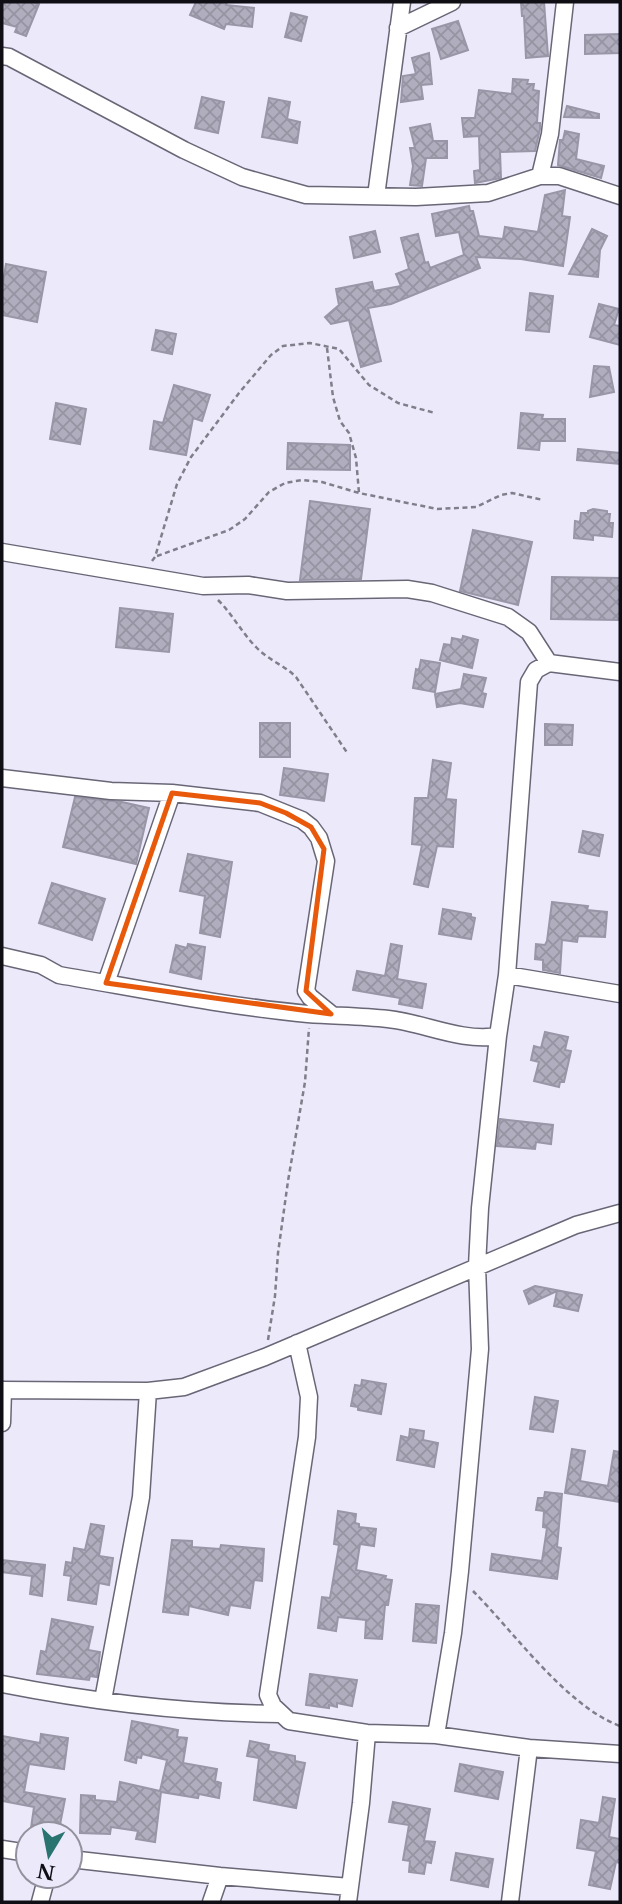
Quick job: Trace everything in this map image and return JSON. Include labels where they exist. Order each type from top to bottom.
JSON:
[{"type":"street","points":[[376,196],[402,2]]},
{"type":"street","points":[[398,28],[452,2]]},
{"type":"street","points":[[540,176],[550,134],[565,2]]},
{"type":"street","points":[[4,54],[173,144],[242,177],[306,195],[416,197],[488,193],[540,176],[573,178],[620,196]]},
{"type":"street","points":[[2,552],[203,586],[248,585],[287,591],[407,589],[432,593],[508,617],[529,632],[549,663]]},
{"type":"street","points":[[436,1735],[453,1633],[480,1349],[477,1266],[480,1208],[507,975],[529,682],[536,670],[549,663],[620,672]]},
{"type":"street","points":[[2,778],[260,803],[302,820],[315,832],[324,849],[326,861],[306,991],[331,1014]]},
{"type":"street","points":[[106,983],[172,793]]},
{"type":"street","points":[[2,956],[41,965],[59,975],[106,983],[310,1014],[399,1020],[465,1037],[498,1036]]},
{"type":"street","points":[[507,975],[620,994]]},
{"type":"street","points":[[2,1423],[2,1390],[148,1391],[184,1387],[265,1357],[576,1225],[620,1213]]},
{"type":"street","points":[[297,1343],[309,1397],[307,1437],[268,1695],[273,1706],[289,1720],[367,1733],[436,1735],[529,1748],[620,1754]]},
{"type":"street","points":[[103,1700],[141,1497],[148,1391]]},
{"type":"street","points":[[2,1684],[64,1697],[233,1713],[280,1714]]},
{"type":"street","points":[[84,1861],[220,1876],[349,1895],[367,1733]]},
{"type":"street","points":[[510,1902],[529,1748]]},
{"type":"street","points":[[211,1902],[220,1876]]},
{"type":"path","points":[[155,557],[177,484],[191,457],[239,393],[282,346],[310,343],[339,349],[369,384],[398,403],[435,413]]},
{"type":"path","points":[[327,347],[340,421],[349,433],[356,458],[359,493]]},
{"type":"path","points":[[135,573],[155,557],[229,530],[245,519],[269,492],[285,483],[302,480],[322,482],[359,493],[438,509],[476,507],[501,495],[512,493],[543,500]]},
{"type":"path","points":[[203,586],[231,613],[256,647],[296,677],[348,754]]},
{"type":"path","points":[[265,1357],[288,1181],[305,1082],[310,1014]]},
{"type":"path","points":[[460,1571],[474,1593],[572,1695],[589,1711],[620,1726]]},
{"type":"highlighted area","points":[[172,793],[260,803],[311,827],[324,849],[306,991],[331,1014],[106,983]]},
{"type":"building","points":[[2,2],[39,4],[26,36],[15,32],[17,27],[2,23]]},
{"type":"building","points":[[196,2],[227,2],[226,5],[254,8],[252,27],[226,24],[224,29],[190,15]]},
{"type":"building","points":[[521,2],[544,2],[548,56],[526,58]]},
{"type":"building","points":[[291,13],[307,17],[301,41],[285,37]]},
{"type":"building","points":[[458,21],[468,50],[441,59],[432,29]]},
{"type":"building","points":[[620,34],[620,53],[585,54],[585,35]]},
{"type":"building","points":[[429,53],[432,84],[421,85],[423,99],[401,102],[403,76],[416,74],[412,58]]},
{"type":"building","points":[[513,79],[528,80],[527,84],[534,84],[533,90],[539,91],[537,123],[540,123],[540,129],[535,151],[500,152],[501,178],[475,183],[474,171],[480,170],[479,136],[464,137],[462,118],[475,118],[479,90],[512,94]]},
{"type":"building","points":[[202,97],[224,102],[218,133],[195,128]]},
{"type":"building","points":[[269,98],[290,102],[287,119],[300,122],[297,143],[262,137]]},
{"type":"building","points":[[567,106],[599,114],[599,118],[564,117]]},
{"type":"building","points":[[430,124],[433,141],[447,141],[447,158],[426,158],[422,186],[410,185],[413,166],[410,148],[415,148],[410,128]]},
{"type":"building","points":[[565,131],[579,134],[576,159],[604,166],[601,178],[558,165],[560,140],[563,140]]},
{"type":"building","points":[[565,190],[562,216],[570,217],[563,266],[521,259],[476,257],[480,268],[391,304],[368,308],[381,361],[361,367],[349,320],[331,324],[325,317],[339,305],[336,289],[372,282],[374,291],[401,286],[396,274],[409,269],[401,238],[418,234],[425,263],[428,262],[430,268],[464,255],[459,232],[436,236],[432,214],[469,206],[470,211],[473,211],[479,236],[503,239],[505,227],[538,232],[545,195]]},
{"type":"building","points":[[592,229],[607,236],[600,250],[598,277],[569,274]]},
{"type":"building","points":[[375,231],[380,252],[354,258],[350,237]]},
{"type":"building","points":[[6,264],[46,272],[37,322],[2,315],[2,288]]},
{"type":"building","points":[[530,293],[553,296],[549,332],[526,330]]},
{"type":"building","points":[[599,304],[619,309],[614,325],[620,326],[620,345],[590,337]]},
{"type":"building","points":[[156,330],[176,334],[172,354],[152,350]]},
{"type":"building","points":[[594,366],[609,367],[614,392],[590,397]]},
{"type":"building","points":[[174,385],[210,395],[202,421],[193,418],[186,455],[150,449],[154,421],[163,423]]},
{"type":"building","points":[[56,403],[86,409],[80,444],[50,439]]},
{"type":"building","points":[[521,413],[543,415],[542,419],[565,419],[565,441],[540,441],[539,450],[518,448]]},
{"type":"building","points":[[288,443],[350,445],[350,470],[287,469]]},
{"type":"building","points":[[578,449],[620,453],[620,464],[577,460]]},
{"type":"building","points":[[310,501],[370,509],[361,579],[300,580]]},
{"type":"building","points":[[593,509],[610,514],[609,523],[613,523],[612,537],[593,535],[593,540],[574,538],[575,521],[580,522],[581,513],[588,513]]},
{"type":"building","points":[[473,530],[532,542],[518,605],[460,591]]},
{"type":"building","points":[[552,577],[620,578],[620,620],[551,619]]},
{"type":"building","points":[[120,608],[173,614],[169,652],[116,647]]},
{"type":"building","points":[[463,636],[478,640],[472,668],[440,660],[444,644],[451,645],[452,638],[462,640]]},
{"type":"building","points":[[421,660],[440,663],[435,692],[413,688],[416,669],[419,670]]},
{"type":"building","points":[[464,674],[486,678],[482,693],[486,694],[483,707],[460,703],[437,707],[435,694],[461,689]]},
{"type":"building","points":[[260,723],[290,723],[290,757],[260,757]]},
{"type":"building","points":[[545,724],[573,725],[572,745],[545,745]]},
{"type":"building","points":[[433,760],[451,763],[446,799],[456,800],[453,847],[437,846],[428,887],[414,884],[422,845],[412,844],[415,798],[428,798]]},
{"type":"building","points":[[284,768],[328,774],[324,801],[280,795]]},
{"type":"building","points":[[75,797],[149,808],[136,864],[63,847]]},
{"type":"building","points":[[583,831],[603,835],[599,856],[579,852]]},
{"type":"building","points":[[188,854],[232,862],[220,937],[200,933],[205,896],[180,891]]},
{"type":"building","points":[[52,883],[105,899],[92,940],[39,923]]},
{"type":"building","points":[[552,902],[588,906],[587,910],[607,912],[605,937],[578,936],[577,942],[562,940],[560,973],[543,970],[543,960],[535,959],[536,944],[545,945],[547,941]]},
{"type":"building","points":[[443,909],[471,914],[471,917],[475,918],[471,939],[439,934]]},
{"type":"building","points":[[188,944],[205,947],[201,979],[170,972],[176,945],[187,948]]},
{"type":"building","points":[[391,944],[402,946],[397,979],[426,984],[422,1008],[399,1004],[400,998],[353,990],[357,971],[385,976]]},
{"type":"building","points":[[545,1032],[568,1037],[565,1050],[571,1051],[564,1082],[560,1082],[559,1087],[534,1081],[539,1062],[531,1060],[534,1046],[541,1048]]},
{"type":"building","points":[[500,1119],[553,1125],[551,1144],[536,1142],[535,1149],[497,1146]]},
{"type":"building","points":[[535,1286],[582,1295],[578,1311],[554,1306],[557,1291],[529,1304],[524,1291]]},
{"type":"building","points":[[362,1380],[386,1384],[381,1414],[351,1406],[355,1385],[361,1386]]},
{"type":"building","points":[[535,1397],[558,1401],[553,1432],[530,1429]]},
{"type":"building","points":[[410,1429],[424,1431],[423,1440],[438,1443],[434,1467],[397,1460],[401,1436],[409,1438]]},
{"type":"building","points":[[572,1449],[585,1451],[580,1481],[608,1486],[614,1451],[620,1452],[620,1502],[565,1493]]},
{"type":"building","points":[[545,1492],[562,1494],[557,1547],[561,1548],[557,1579],[490,1570],[492,1554],[542,1561],[547,1528],[543,1527],[544,1511],[536,1510],[538,1498],[544,1498]]},
{"type":"building","points":[[338,1511],[356,1514],[355,1523],[359,1524],[359,1527],[376,1529],[374,1546],[360,1544],[356,1570],[386,1576],[385,1579],[392,1580],[388,1605],[385,1605],[382,1639],[365,1638],[366,1620],[338,1617],[336,1631],[318,1628],[322,1597],[330,1598],[339,1545],[334,1544]]},
{"type":"building","points":[[91,1524],[104,1526],[99,1556],[113,1558],[109,1585],[99,1583],[96,1604],[68,1600],[71,1576],[64,1575],[66,1562],[72,1563],[74,1548],[85,1550]]},
{"type":"building","points":[[172,1540],[192,1541],[192,1547],[220,1549],[221,1545],[264,1549],[262,1581],[254,1580],[250,1608],[230,1605],[228,1615],[189,1606],[188,1615],[163,1612]]},
{"type":"building","points":[[2,1560],[45,1565],[42,1596],[30,1594],[32,1576],[2,1572]]},
{"type":"building","points":[[416,1604],[439,1606],[436,1643],[413,1641]]},
{"type":"building","points":[[52,1619],[93,1627],[88,1650],[100,1652],[97,1677],[90,1676],[89,1680],[37,1674],[41,1651],[46,1652]]},
{"type":"building","points":[[310,1674],[357,1680],[352,1706],[337,1703],[337,1707],[329,1705],[329,1708],[306,1705]]},
{"type":"building","points":[[132,1721],[178,1730],[177,1737],[187,1738],[183,1763],[217,1769],[215,1781],[221,1783],[219,1798],[199,1794],[198,1798],[161,1792],[155,1842],[136,1839],[138,1831],[111,1827],[110,1834],[84,1833],[84,1820],[80,1820],[81,1795],[95,1796],[95,1800],[117,1802],[120,1782],[160,1791],[167,1760],[142,1754],[141,1758],[137,1757],[136,1763],[125,1760]]},
{"type":"building","points":[[41,1734],[68,1738],[64,1769],[29,1764],[24,1792],[65,1799],[61,1820],[32,1820],[34,1807],[2,1801],[2,1736],[40,1743]]},
{"type":"building","points":[[250,1741],[269,1745],[268,1751],[295,1756],[295,1761],[305,1763],[296,1808],[254,1800],[259,1758],[247,1756]]},
{"type":"building","points":[[460,1764],[503,1772],[498,1799],[455,1791]]},
{"type":"building","points":[[603,1797],[615,1799],[609,1837],[620,1839],[620,1863],[616,1862],[610,1889],[589,1885],[596,1851],[577,1848],[581,1820],[599,1823]]},
{"type":"building","points":[[393,1802],[430,1809],[424,1841],[435,1842],[431,1863],[426,1862],[424,1874],[409,1872],[410,1861],[403,1860],[409,1825],[389,1822]]},
{"type":"building","points":[[456,1853],[493,1859],[488,1887],[451,1880]]}]
